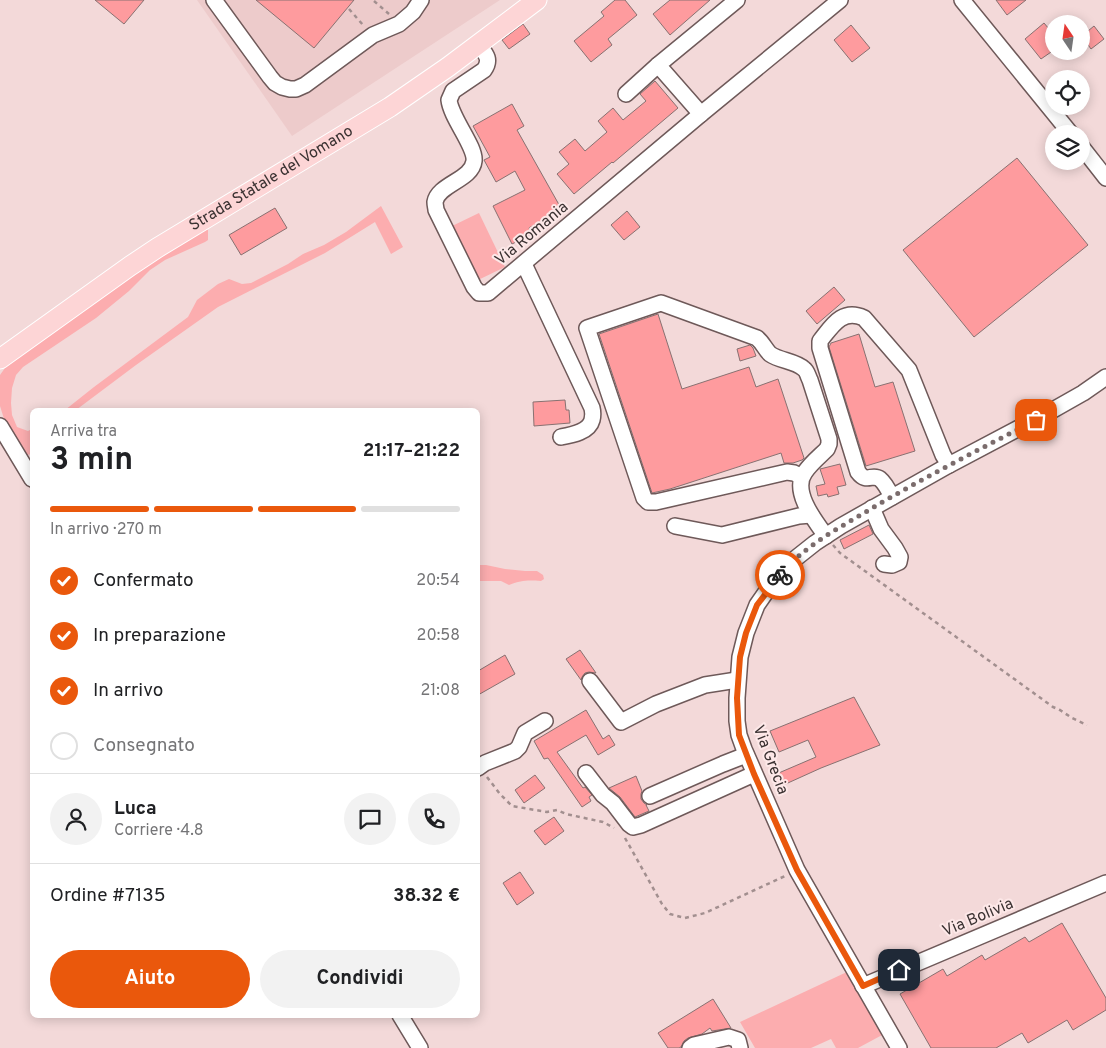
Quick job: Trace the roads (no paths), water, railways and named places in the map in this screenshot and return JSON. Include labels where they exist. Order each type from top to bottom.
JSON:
[{"type":"main road","name":"Strada Statale del Vomano","points":[[2,359],[150,252],[419,88],[537,0]]},
{"type":"street","points":[[214,0],[270,77],[282,87],[296,89],[305,85],[373,36],[399,24],[413,12],[421,0]]},
{"type":"street","points":[[626,94],[737,0]]},
{"type":"street","name":"Via Romania","points":[[478,44],[487,58],[487,67],[453,91],[449,100],[454,116],[474,155],[474,164],[466,174],[439,194],[435,202],[436,210],[474,287],[479,293],[488,293],[840,0]]},
{"type":"street","points":[[962,0],[1064,125]]},
{"type":"street","points":[[658,65],[701,114]]},
{"type":"street","points":[[1090,158],[1106,178]]},
{"type":"street","points":[[524,264],[592,408],[593,419],[590,426],[573,435],[562,437]]},
{"type":"street","points":[[802,477],[787,472],[656,502],[648,502],[644,498],[587,328],[661,303],[757,338],[770,354],[803,367],[810,380],[829,444],[805,472],[800,483],[800,490],[811,515],[826,536]]},
{"type":"street","points":[[892,497],[879,478],[866,479],[858,472],[820,348],[820,341],[835,323],[842,318],[850,314],[864,318],[909,370],[943,455],[949,465]]},
{"type":"street","name":"Via Grecia","points":[[899,1048],[797,870],[746,755],[739,735],[737,720],[740,657],[746,633],[757,605],[773,582],[791,562],[826,536],[949,465],[1083,393],[1106,377]]},
{"type":"street","points":[[1,429],[30,475]]},
{"type":"street","points":[[872,508],[881,529],[896,548],[900,557],[899,562],[892,565],[884,564]]},
{"type":"street","points":[[675,526],[722,535],[799,516],[811,515]]},
{"type":"street","points":[[590,681],[620,722],[656,704],[704,685],[738,680]]},
{"type":"street","points":[[480,767],[515,751],[519,747],[525,733],[544,721]]},
{"type":"street","points":[[650,796],[746,755]]},
{"type":"street","points":[[586,772],[602,795],[613,803],[628,824],[633,826],[641,825],[754,774]]},
{"type":"street","name":"Via Bolivia","points":[[863,986],[1106,884]]},
{"type":"street","points":[[402,1018],[420,1048]]},
{"type":"street","points":[[690,1048],[694,1045],[729,1038],[738,1040],[740,1048]]}]
